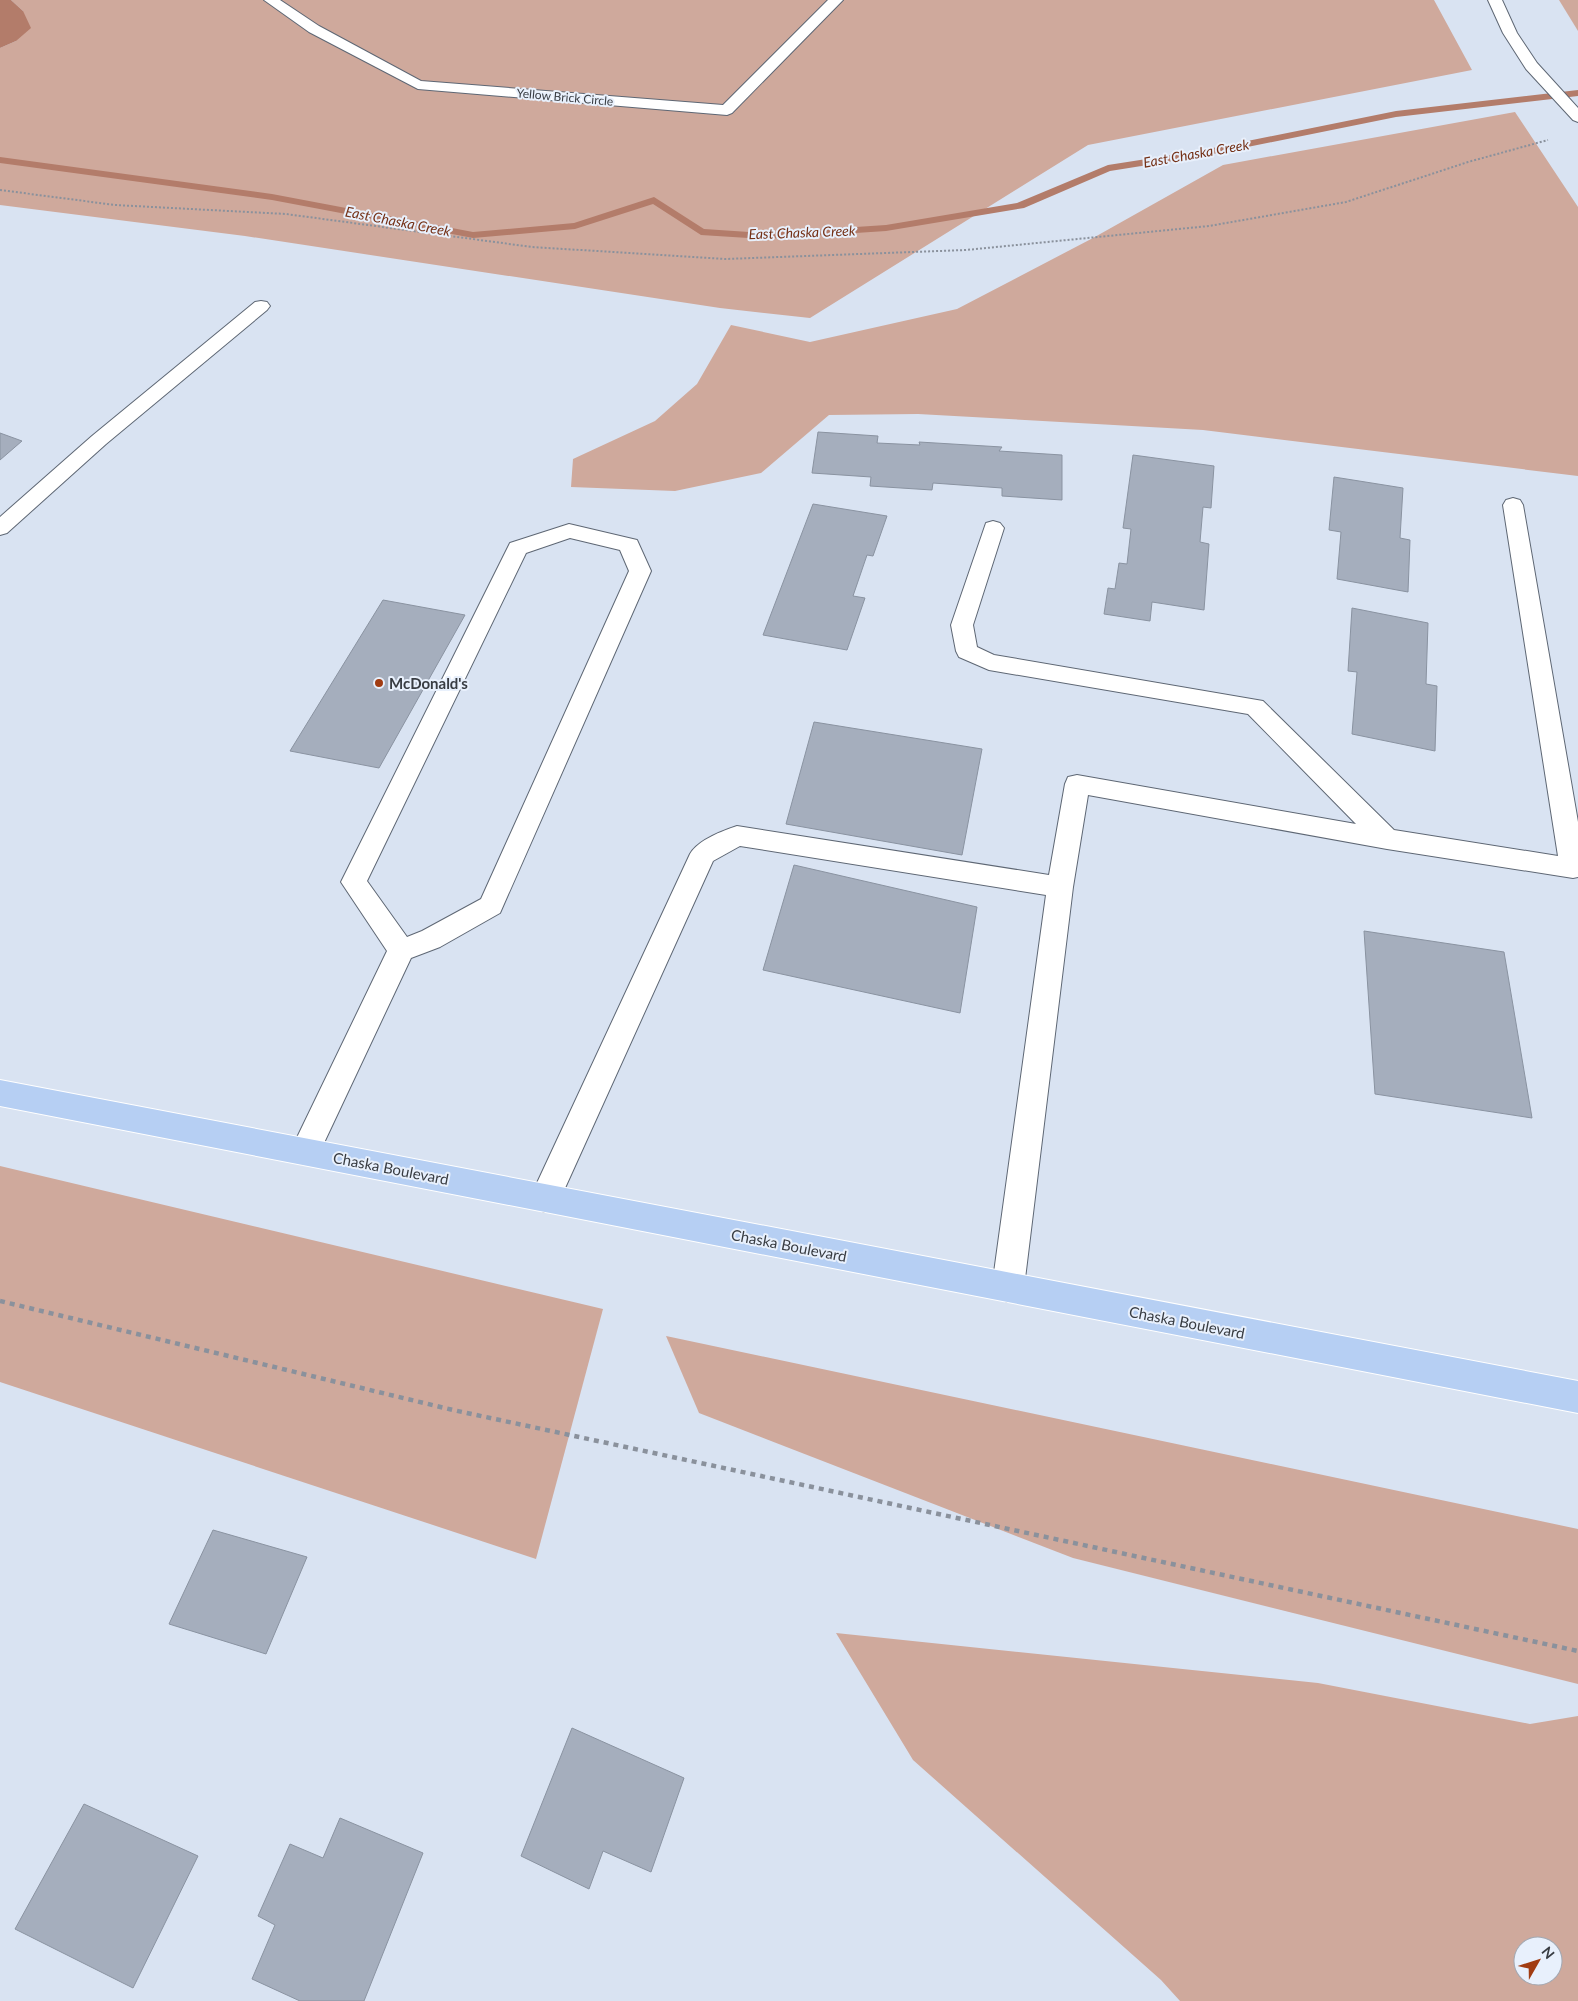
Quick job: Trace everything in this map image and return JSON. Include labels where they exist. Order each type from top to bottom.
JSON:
[{"type":"main road","name":"Chaska Boulevard","points":[[0,1093],[1578,1397]]},
{"type":"street","name":"Yellow Brick Circle","points":[[271,0],[314,29],[418,85],[727,110],[836,0]]},
{"type":"street","points":[[1495,0],[1510,33],[1532,66],[1578,118]]},
{"type":"street","points":[[5,519],[261,306]]},
{"type":"street","points":[[1008,1287],[1060,887],[1077,784],[1387,839],[1573,868],[1513,506]]},
{"type":"street","points":[[993,528],[962,625],[967,651],[989,662],[1255,707],[1387,839]]},
{"type":"street","points":[[305,1152],[401,950],[431,939],[491,906],[640,571],[629,545],[569,531],[518,548],[354,882],[401,950]]},
{"type":"street","points":[[545,1198],[703,854],[737,836],[1060,887]]},
{"type":"path","points":[[0,190],[115,205],[286,214],[532,247],[726,259],[966,250],[1209,226],[1346,202],[1468,162],[1553,138]]},
{"type":"path","points":[[0,1301],[453,1410],[1578,1651]]},
{"type":"shaded area","points":[[0,0],[11,0],[23,11],[31,28],[16,41],[0,48]]},
{"type":"shaded area","points":[[11,0],[1434,0],[1472,70],[1088,145],[810,318],[720,308],[245,236],[0,205],[0,48],[16,41],[23,11]]},
{"type":"shaded area","points":[[1559,0],[1578,0],[1578,31]]},
{"type":"shaded area","points":[[1515,112],[1578,207],[1578,476],[1203,430],[918,414],[829,415],[761,473],[675,491],[571,487],[573,459],[655,421],[697,384],[731,325],[810,342],[957,309],[1093,238],[1223,165]]},
{"type":"shaded area","points":[[0,1166],[603,1309],[536,1559],[0,1382]]},
{"type":"shaded area","points":[[666,1336],[1578,1529],[1578,1684],[1073,1558],[699,1413]]},
{"type":"shaded area","points":[[836,1633],[1318,1683],[1530,1724],[1578,1716],[1578,2001],[1180,2001],[1161,1980],[913,1760]]},
{"type":"building","points":[[818,432],[878,436],[877,443],[920,445],[919,442],[1002,447],[999,451],[1062,455],[1062,500],[1002,496],[1002,488],[933,483],[932,490],[870,486],[871,477],[812,473]]},
{"type":"building","points":[[0,433],[22,441],[0,460]]},
{"type":"building","points":[[1133,455],[1214,466],[1211,508],[1203,507],[1200,542],[1209,544],[1204,610],[1152,602],[1150,621],[1104,614],[1108,588],[1115,589],[1119,563],[1127,564],[1131,529],[1123,528]]},
{"type":"building","points":[[1334,477],[1403,488],[1400,538],[1410,540],[1408,592],[1337,579],[1341,532],[1329,530]]},
{"type":"building","points":[[813,504],[887,516],[873,556],[867,555],[853,596],[865,598],[847,650],[763,635]]},
{"type":"building","name":"McDonald's","points":[[383,600],[465,615],[379,768],[290,751]]},
{"type":"building","points":[[1352,608],[1428,623],[1426,684],[1437,686],[1435,751],[1352,734],[1357,672],[1348,671]]},
{"type":"building","points":[[814,722],[982,749],[962,855],[786,824]]},
{"type":"building","points":[[794,865],[977,907],[960,1013],[763,970]]},
{"type":"building","points":[[1364,931],[1504,952],[1532,1118],[1375,1094]]},
{"type":"building","points":[[213,1530],[307,1557],[266,1654],[169,1624]]},
{"type":"building","points":[[572,1728],[684,1778],[651,1872],[603,1851],[589,1889],[521,1856]]},
{"type":"building","points":[[84,1804],[198,1856],[133,1988],[15,1929]]},
{"type":"building","points":[[340,1818],[423,1853],[364,2001],[300,2001],[252,1979],[275,1925],[258,1916],[290,1844],[323,1858]]},
{"type":"waterway","name":"East Chaska Creek","points":[[0,160],[272,197],[473,235],[575,226],[654,200],[701,232],[765,236],[886,228],[1020,206],[1108,168],[1198,154],[1396,114],[1578,93]]},
{"type":"place","name":"McDonald's","points":[[379,683]]}]
